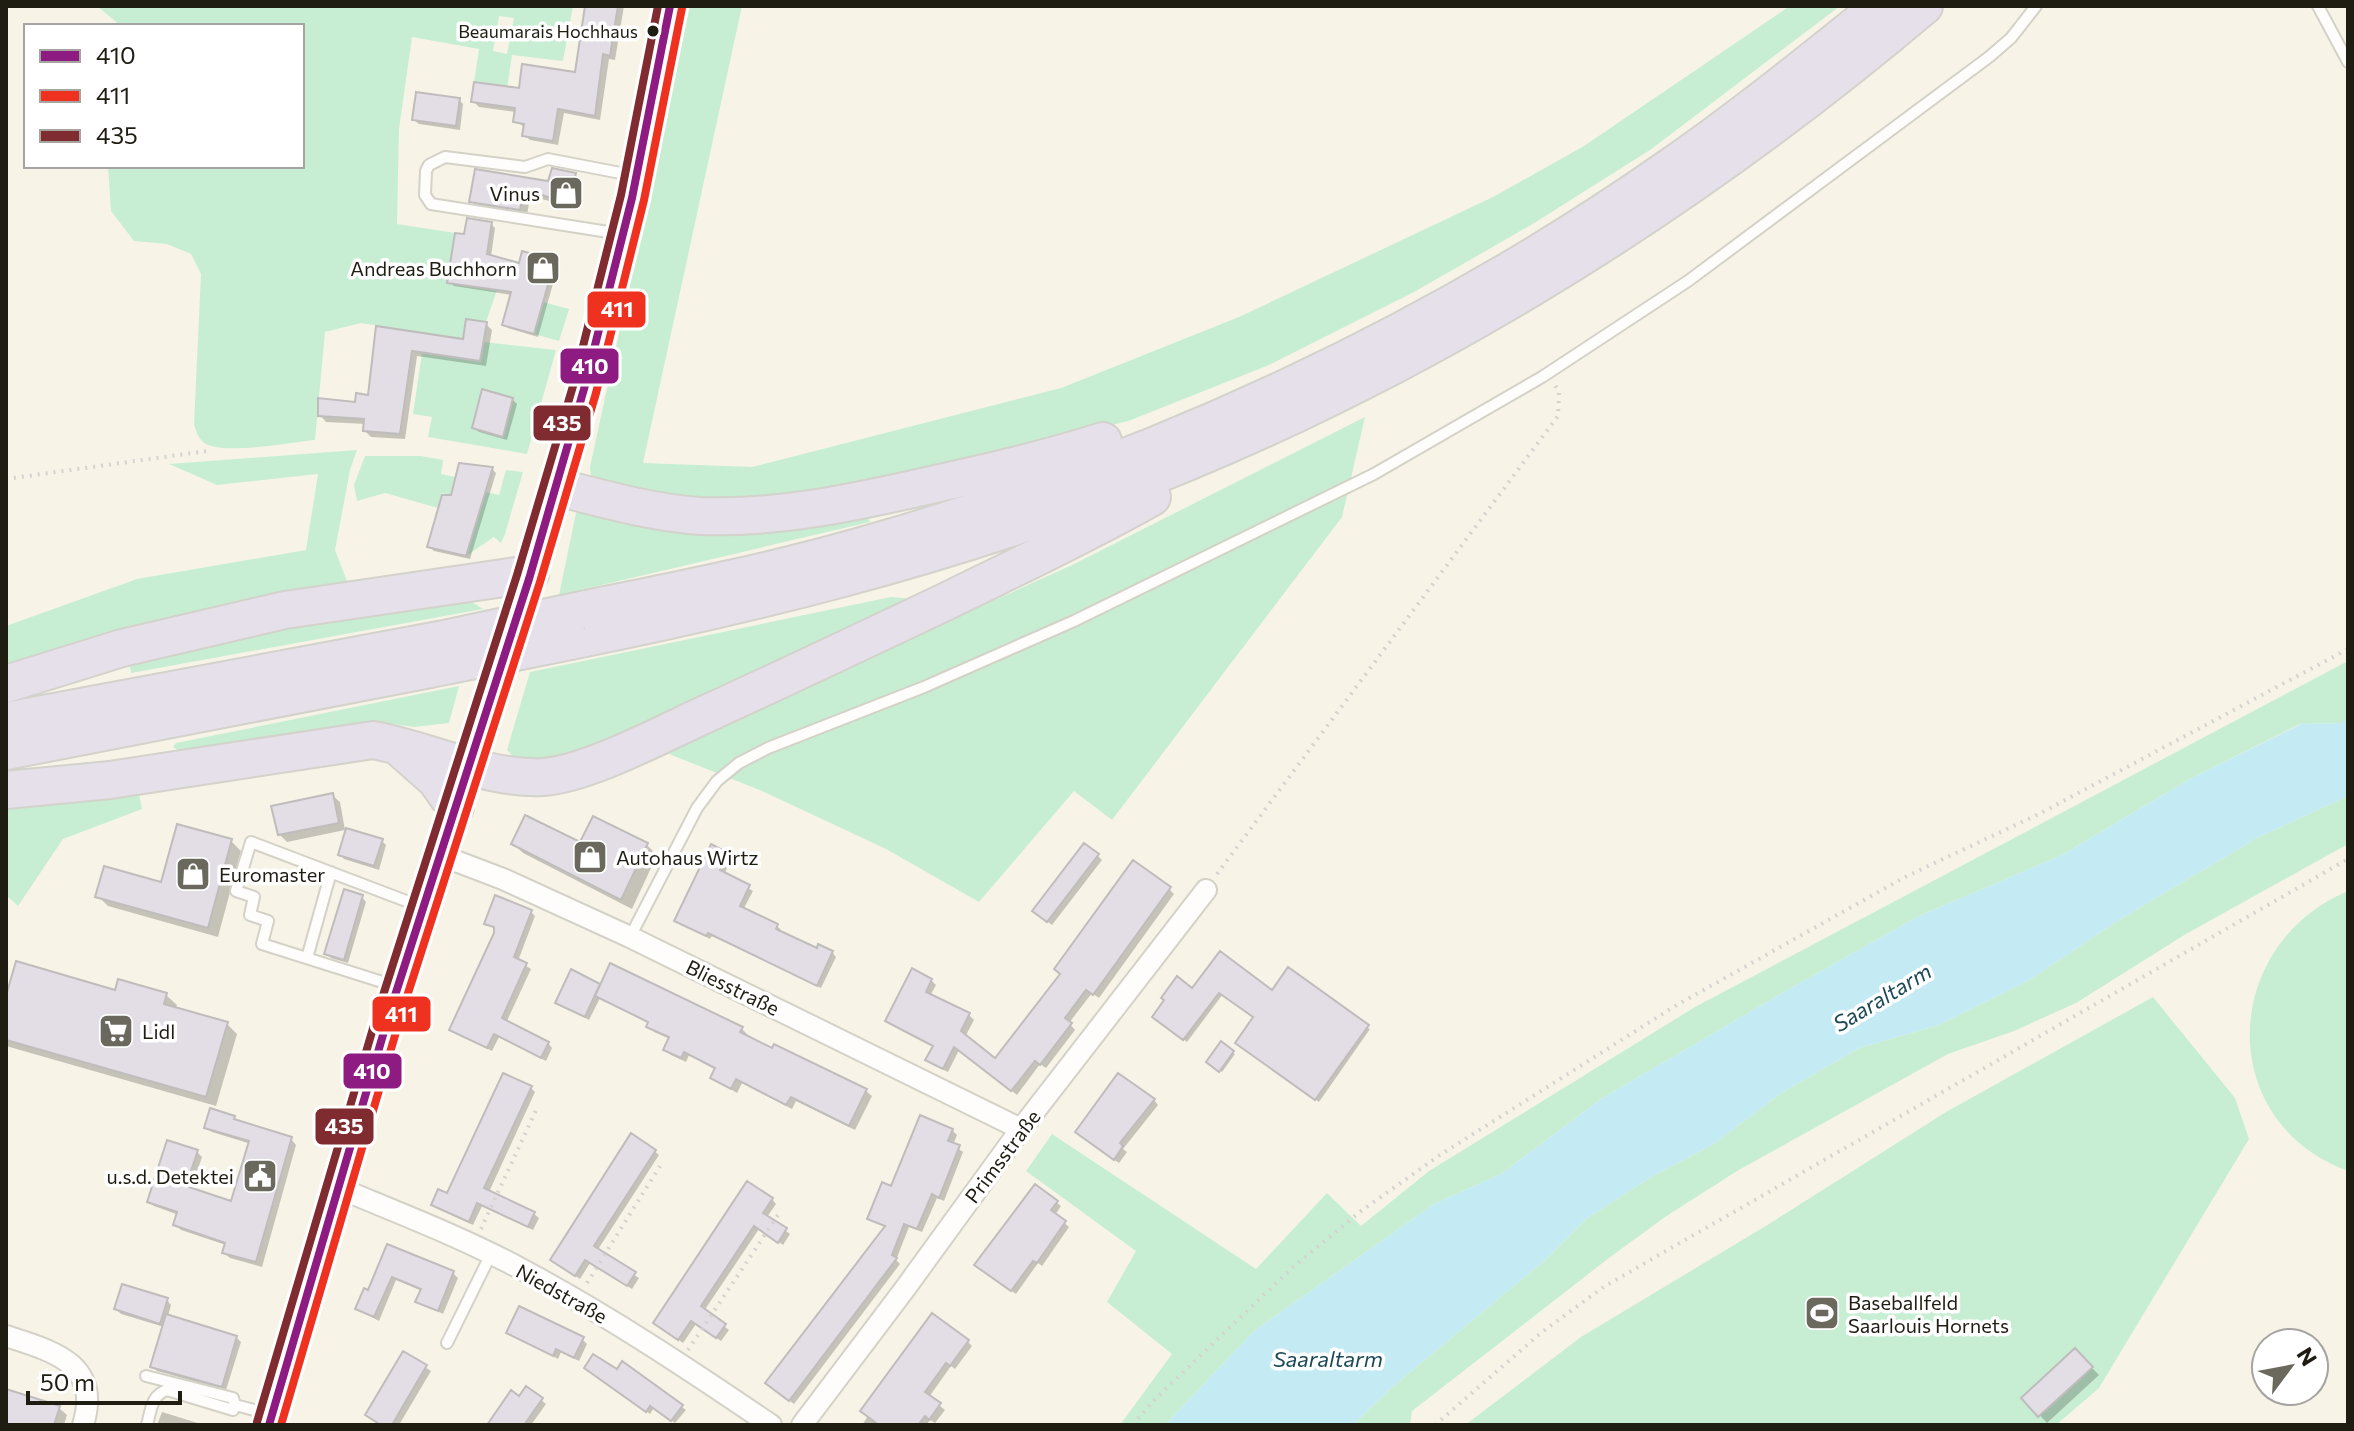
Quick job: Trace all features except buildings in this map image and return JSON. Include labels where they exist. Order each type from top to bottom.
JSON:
[{"type":"highway","points":[[576,626],[948,520],[1087,472],[1288,388],[1495,278],[1666,170],[1779,87],[1880,6]]},
{"type":"highway","points":[[6,790],[142,776],[373,740],[522,777],[547,777],[615,755],[794,674],[1029,561],[1123,513],[1299,412],[1509,302],[1680,192],[1795,111],[1924,6]]},
{"type":"highway","points":[[557,487],[653,509],[697,515],[743,516],[830,505],[891,494],[1061,454],[1167,421],[1361,351]]},
{"type":"highway","points":[[6,751],[576,626],[789,593],[943,550],[1099,497],[1299,412]]},
{"type":"highway","points":[[6,684],[122,648],[270,613],[367,596],[530,574]]},
{"type":"highway","points":[[6,721],[434,655]]},
{"type":"highway","points":[[393,744],[420,763],[455,807]]},
{"type":"main road","points":[[271,1420],[423,907],[557,487],[638,176],[670,6]]},
{"type":"street","name":"Bliesstraße","points":[[440,855],[503,879],[630,937],[1021,1129]]},
{"type":"street","name":"Primsstraße","points":[[802,1425],[1021,1129],[1206,890]]},
{"type":"street","name":"Niedstraße","points":[[339,1188],[482,1250],[577,1300],[680,1363],[771,1425]]},
{"type":"street","points":[[6,1336],[60,1354],[84,1381],[88,1411],[83,1425]]},
{"type":"lane","points":[[630,937],[697,808],[717,781],[739,763],[768,748],[938,681],[1074,621],[1374,474],[1549,371],[1688,281],[1989,57],[2011,38],[2036,6]]},
{"type":"lane","points":[[2318,6],[2348,62]]},
{"type":"lane","points":[[623,234],[431,204],[425,195],[426,171],[429,165],[445,157],[525,167],[548,159],[638,176]]},
{"type":"lane","points":[[399,987],[262,944],[268,921],[250,915],[254,897],[236,891],[251,842],[423,907]]},
{"type":"lane","points":[[307,958],[331,872]]},
{"type":"lane","points":[[447,1343],[482,1250]]},
{"type":"lane","points":[[146,1376],[233,1398],[234,1407]]},
{"type":"lane","points":[[147,1425],[154,1397],[167,1390],[271,1420]]},
{"type":"path","points":[[1206,890],[1558,416],[1559,393],[1549,371]]},
{"type":"path","points":[[6,479],[207,451]]},
{"type":"path","points":[[1133,1425],[1153,1401],[1293,1267],[1361,1211],[1440,1155],[1675,1006],[1905,877],[2039,814],[2348,649]]},
{"type":"path","points":[[1435,1425],[1542,1332],[1605,1286],[2348,859]]},
{"type":"path","points":[[482,1250],[537,1108]]},
{"type":"path","points":[[577,1300],[660,1166]]},
{"type":"path","points":[[680,1363],[780,1212]]},
{"type":"green space","points":[[97,6],[573,6],[563,61],[512,55],[507,89],[474,82],[479,49],[412,37],[399,129],[397,224],[455,233],[447,282],[497,290],[486,322],[466,319],[463,339],[361,323],[325,332],[315,440],[238,448],[210,446],[202,441],[194,424],[201,274],[191,254],[167,244],[134,241],[111,211],[108,168],[304,168],[304,24],[119,24]],"holes":[[[499,16],[514,18],[507,54],[493,51]]]},
{"type":"green space","points":[[690,6],[742,6],[643,463],[752,467],[1061,388],[1239,317],[1493,197],[1584,146],[1790,6],[1840,6],[1650,150],[1531,225],[1414,292],[1269,365],[1131,420],[976,462],[813,498],[690,502],[599,483],[591,477],[590,467]]},
{"type":"green space","points":[[543,302],[569,309],[559,341],[534,334]]},
{"type":"green space","points":[[484,342],[556,350],[527,454],[428,437],[432,417],[413,414],[422,353],[480,361]]},
{"type":"green space","points":[[1365,417],[1342,517],[1112,820],[1074,791],[979,902],[886,849],[762,791],[669,754],[665,749],[1072,565]]},
{"type":"green space","points":[[357,450],[350,470],[335,550],[350,589],[152,621],[6,669],[6,626],[137,579],[306,550],[318,474],[217,485],[169,464]]},
{"type":"green space","points":[[365,456],[421,456],[443,460],[441,474],[455,477],[450,495],[442,493],[438,508],[385,493],[357,501],[354,485]]},
{"type":"green space","points":[[506,470],[523,472],[501,543],[494,537],[466,556],[485,492],[499,495]]},
{"type":"green space","points":[[588,508],[866,512],[870,522],[559,595],[576,513]]},
{"type":"green space","points":[[891,597],[915,599],[615,741],[549,763],[520,764],[507,750],[530,672]]},
{"type":"green space","points":[[470,601],[483,609],[131,673],[130,667],[137,661],[284,628]]},
{"type":"green space","points":[[2348,661],[2348,716],[2343,723],[2300,724],[2190,779],[2062,855],[1919,916],[1791,988],[1601,1099],[1501,1174],[1434,1204],[1254,1331],[1165,1425],[1120,1425],[1172,1354],[1107,1302],[1136,1251],[1026,1171],[1052,1134],[1256,1269],[1327,1193],[1361,1226],[1429,1171],[1695,1007]]},
{"type":"green space","points":[[459,686],[449,723],[414,727],[392,724],[178,750],[173,747],[176,743]]},
{"type":"green space","points":[[139,794],[142,809],[63,839],[18,906],[6,895],[6,810]]},
{"type":"green space","points":[[2348,796],[2348,844],[2186,934],[2076,1003],[2014,1031],[1948,1054],[1737,1171],[1665,1217],[1609,1258],[1412,1411],[1410,1425],[1353,1425],[1390,1389],[1543,1262],[1586,1219],[1651,1177],[1712,1145],[1780,1094],[1859,1048],[1939,1025],[2028,981],[2119,920],[2257,838]]},
{"type":"green space","points":[[2348,891],[2348,1171],[2304,1147],[2273,1114],[2255,1075],[2250,1033],[2256,990],[2275,951],[2306,917]]},
{"type":"green space","points":[[2153,997],[2235,1098],[2249,1139],[2099,1388],[2056,1425],[1465,1425],[1581,1337],[1946,1112]]},
{"type":"water","name":"Saaraltarm","points":[[2348,716],[2348,796],[2257,838],[2119,920],[2028,981],[1939,1025],[1859,1048],[1780,1094],[1712,1145],[1651,1177],[1586,1219],[1543,1262],[1390,1389],[1353,1425],[1165,1425],[1254,1331],[1434,1204],[1501,1174],[1601,1099],[1919,916],[2062,855],[2190,779],[2301,724],[2343,723]]},
{"type":"transit line","name":"435","points":[[257,1422],[379,1008],[517,575],[573,386],[621,195],[658,6]]},
{"type":"transit line","name":"410","points":[[269,1425],[390,1011],[529,579],[584,389],[632,198],[670,6]]},
{"type":"transit line","name":"411","points":[[281,1425],[401,1015],[540,582],[596,393],[644,200],[682,8]]},
{"type":"place","name":"Beaumarais Hochhaus","points":[[653,31]]},
{"type":"place","name":"Vinus","points":[[566,193]]},
{"type":"place","name":"Andreas Buchhorn","points":[[543,268]]},
{"type":"place","name":"Autohaus Wirtz","points":[[590,857]]},
{"type":"place","name":"Euromaster","points":[[193,874]]},
{"type":"place","name":"Lidl","points":[[116,1031]]},
{"type":"place","name":"u.s.d. Detektei","points":[[260,1176]]},
{"type":"place","name":"Baseballfeld Saarlouis Hornets","points":[[1822,1313]]}]
